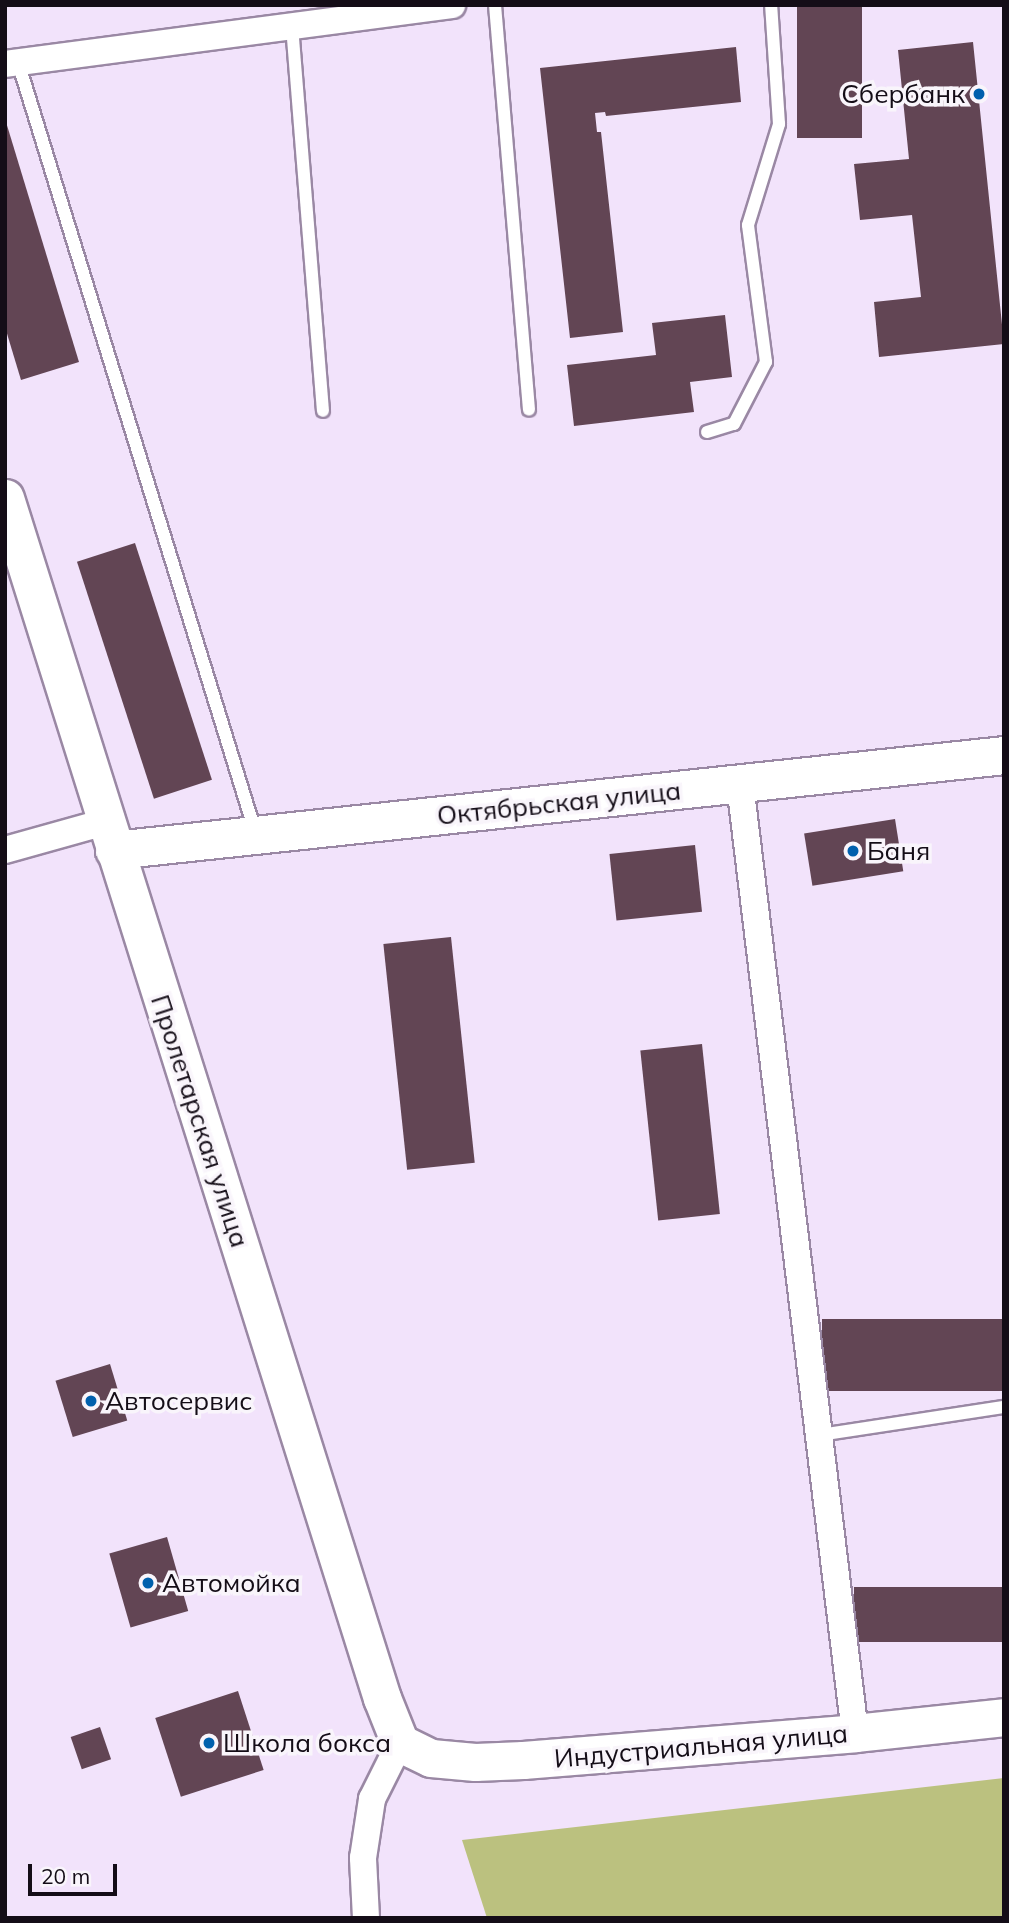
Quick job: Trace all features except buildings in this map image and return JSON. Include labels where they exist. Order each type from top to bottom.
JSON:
[{"type":"main road","name":"Пролетарская улица","points":[[5,498],[382,1698],[400,1743]]},
{"type":"main road","name":"Октябрьская улица","points":[[110,836],[256,834],[1004,755]]},
{"type":"main road","name":"Индустриальная улица","points":[[400,1743],[431,1758],[475,1762],[855,1733],[1004,1717]]},
{"type":"street","points":[[12,63],[452,5]]},
{"type":"street","points":[[740,784],[855,1733]]},
{"type":"street","points":[[5,850],[110,836]]},
{"type":"street","points":[[366,1918],[363,1858],[372,1799],[400,1743]]},
{"type":"lane","points":[[495,5],[529,410]]},
{"type":"lane","points":[[708,432],[734,424],[766,362],[748,225],[779,124],[771,5]]},
{"type":"lane","points":[[292,26],[323,411]]},
{"type":"lane","points":[[12,63],[256,834]]},
{"type":"lane","points":[[820,1435],[1004,1407]]},
{"type":"green space","points":[[1004,1778],[1004,1918],[487,1918],[462,1840]]},
{"type":"place","name":"Сбербанк","points":[[979,94]]},
{"type":"place","name":"Баня","points":[[853,851]]},
{"type":"place","name":"Автосервис","points":[[91,1401]]},
{"type":"place","name":"Автомойка","points":[[148,1583]]},
{"type":"place","name":"Школа бокса","points":[[209,1743]]}]
